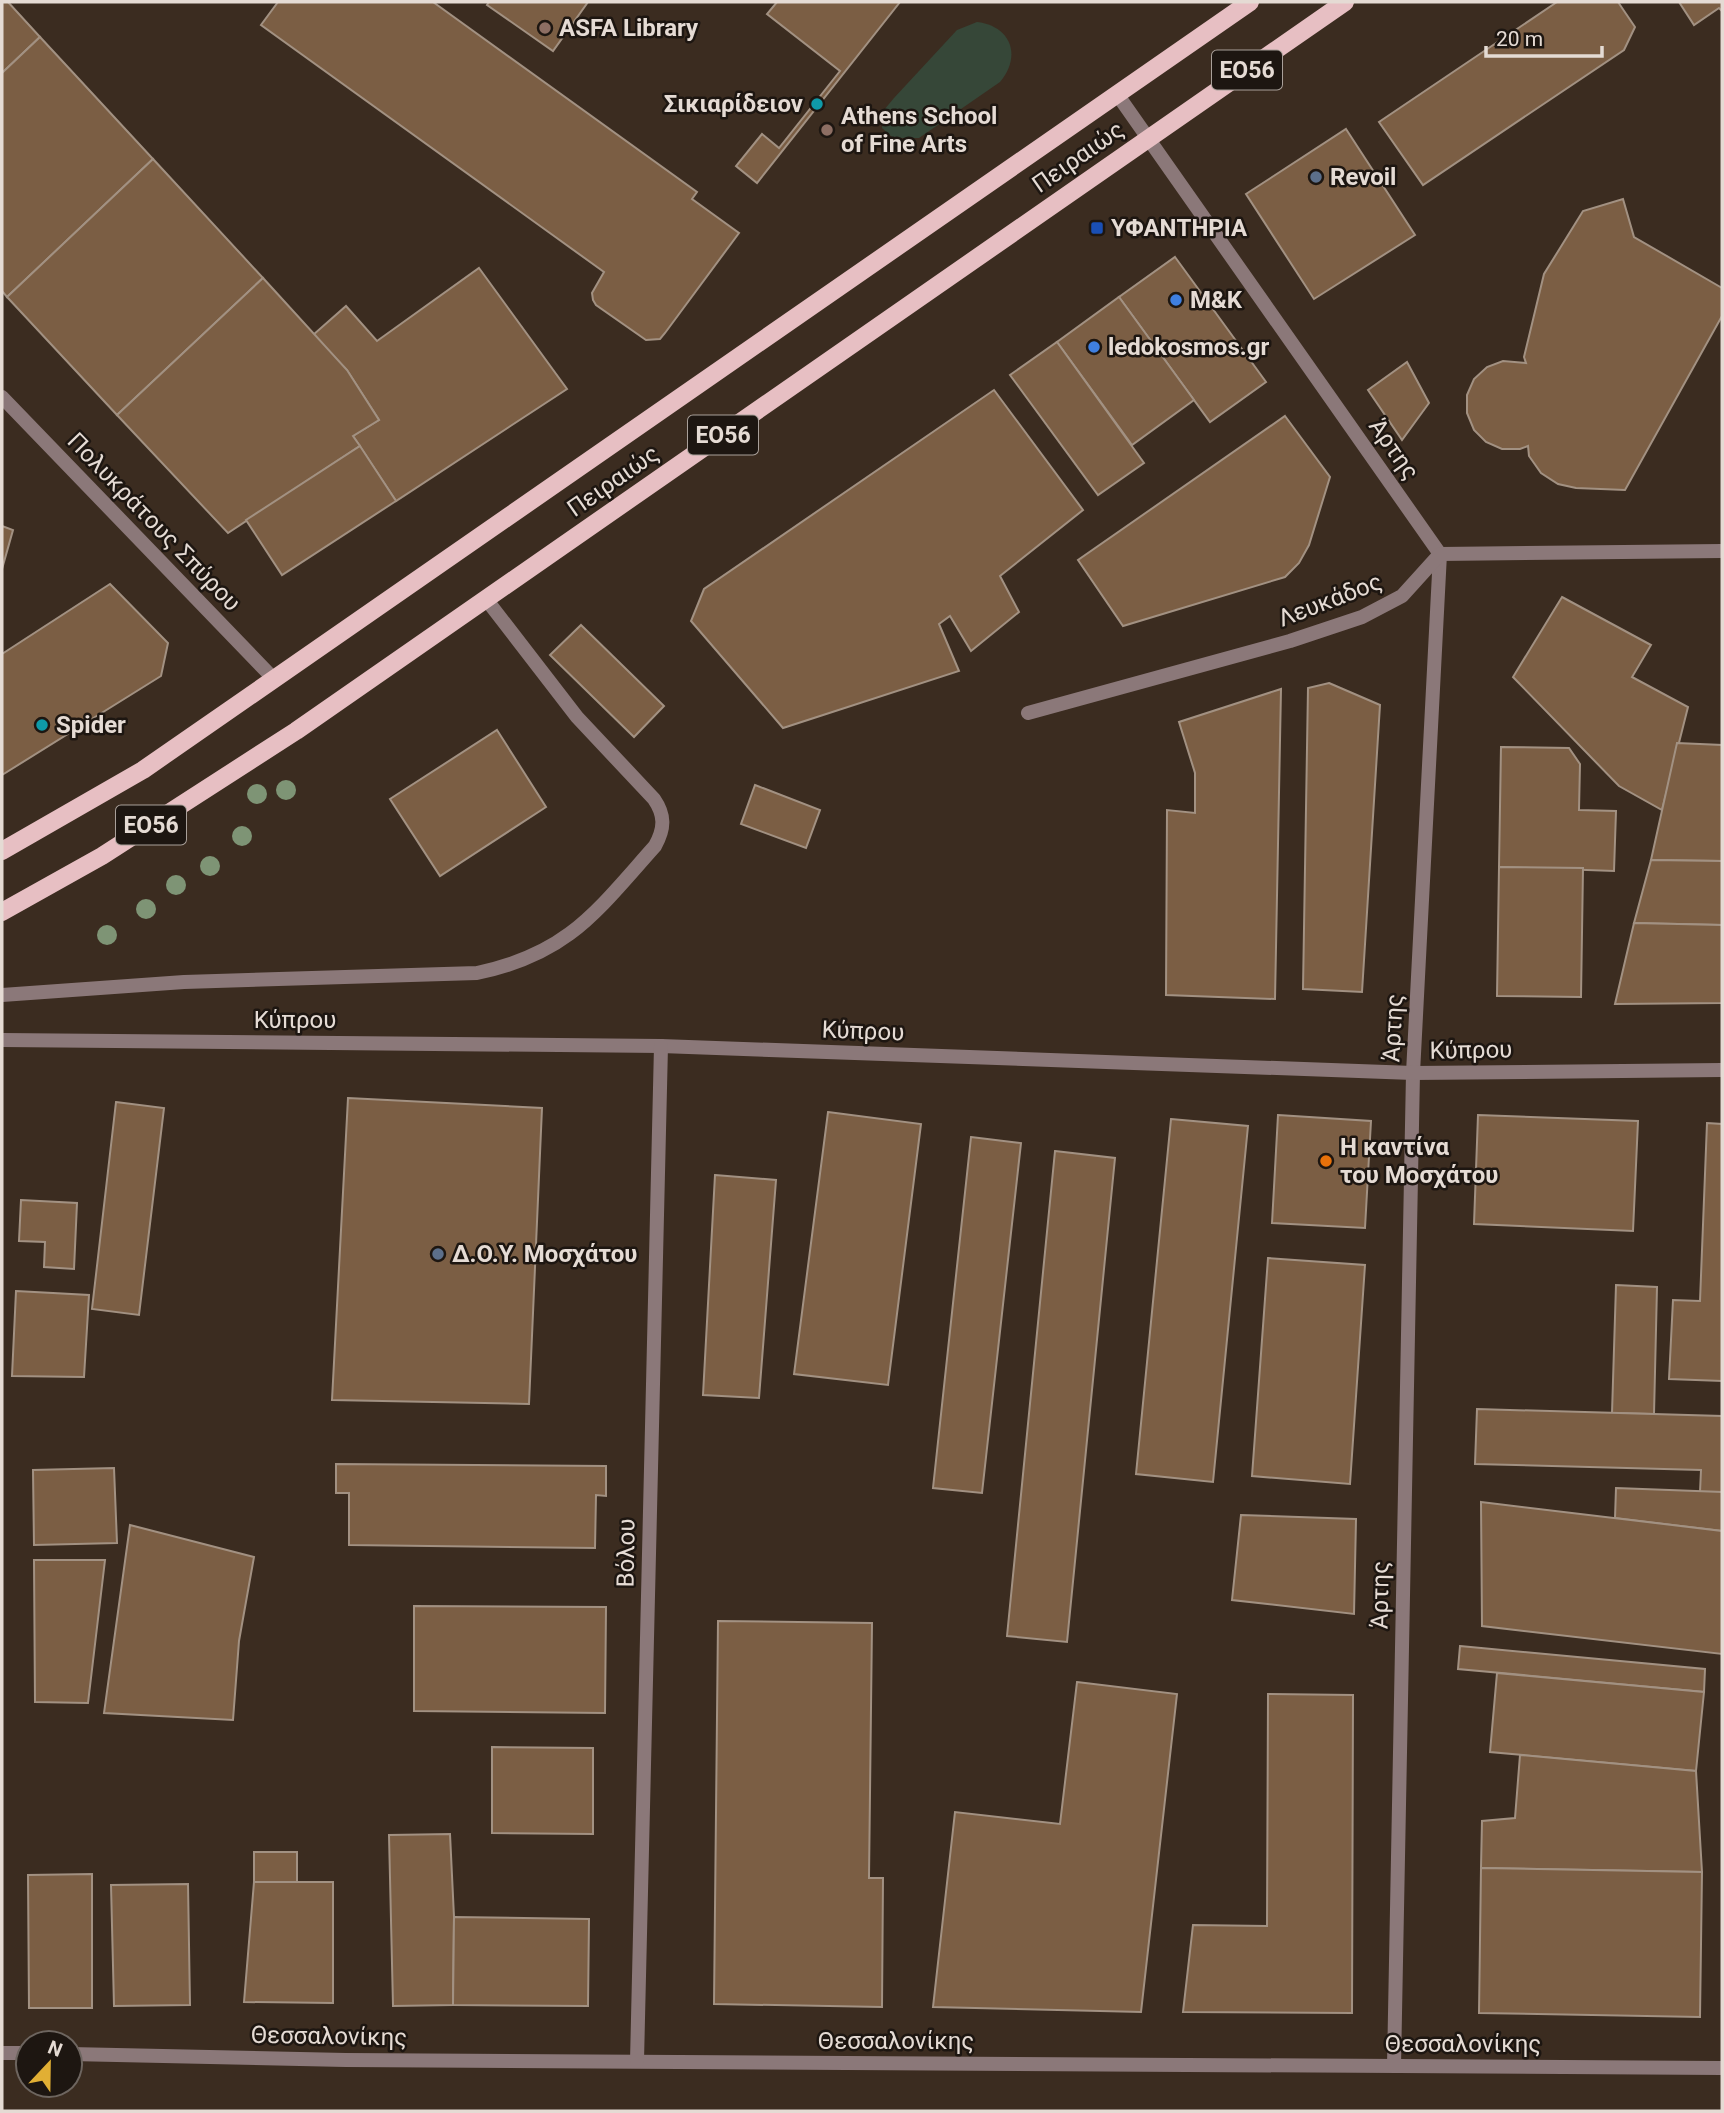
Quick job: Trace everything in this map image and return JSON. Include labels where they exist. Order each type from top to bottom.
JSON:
[{"type":"main road","name":"Πειραιώς","points":[[2,851],[143,770],[1251,2]]},
{"type":"main road","name":"Πειραιώς","points":[[2,912],[102,856],[296,731],[1345,2]]},
{"type":"street","name":"Άρτης","points":[[1117,94],[1440,554],[1413,1073],[1394,2066]]},
{"type":"street","name":"Πολυκράτους Σπύρου","points":[[2,397],[273,678]]},
{"type":"street","points":[[1440,554],[1722,551]]},
{"type":"street","name":"Λευκάδος","points":[[1028,713],[1290,641],[1362,617],[1402,596],[1440,554]]},
{"type":"street","points":[[2,995],[184,982],[477,974],[534,956],[565,939],[584,924],[655,846],[662,835],[661,809],[577,718],[486,599]]},
{"type":"street","name":"Κύπρου","points":[[2,1040],[661,1046],[1413,1073],[1722,1070]]},
{"type":"street","name":"Βόλου","points":[[637,2062],[661,1046]]},
{"type":"street","name":"Θεσσαλονίκης","points":[[84,2054],[332,2060],[1722,2068]]},
{"type":"green space","points":[[977,22],[998,29],[1009,44],[1010,62],[1000,82],[919,138],[893,138],[882,128],[884,110],[957,30]]},
{"type":"building","points":[[2,2],[8,2],[40,37],[2,73]]},
{"type":"building","points":[[278,2],[433,2],[697,192],[692,199],[739,233],[660,339],[646,340],[596,305],[592,293],[604,272],[261,25]]},
{"type":"building","name":"ASFA Library","points":[[489,2],[588,2],[553,51],[487,5]]},
{"type":"building","name":"Σικιαρίδειον","points":[[777,2],[900,2],[757,183],[736,166],[762,134],[779,148],[840,71],[767,14]]},
{"type":"building","points":[[1557,2],[1618,2],[1635,27],[1624,50],[1423,185],[1379,122]]},
{"type":"building","points":[[1679,2],[1722,2],[1722,11],[1719,8],[1694,25]]},
{"type":"building","points":[[40,37],[153,159],[7,297],[2,291],[2,73]]},
{"type":"building","points":[[1346,129],[1415,235],[1314,299],[1246,194]]},
{"type":"building","points":[[153,159],[263,278],[117,415],[7,297]]},
{"type":"building","points":[[1623,199],[1634,237],[1722,288],[1722,316],[1625,490],[1576,488],[1558,484],[1541,473],[1529,456],[1528,446],[1502,449],[1486,442],[1474,430],[1467,413],[1467,395],[1474,379],[1487,367],[1503,361],[1526,363],[1524,357],[1544,274],[1583,211]]},
{"type":"building","points":[[1175,257],[1266,382],[1210,422],[1119,297]]},
{"type":"building","points":[[479,268],[567,389],[396,501],[353,436],[379,420],[347,370],[313,335],[346,306],[377,341]]},
{"type":"building","points":[[263,278],[347,370],[379,420],[353,436],[360,446],[228,533],[117,415]]},
{"type":"building","points":[[1119,297],[1194,400],[1132,445],[1057,342]]},
{"type":"building","points":[[1057,342],[1144,463],[1098,495],[1010,375]]},
{"type":"building","points":[[1407,362],[1429,403],[1402,440],[1368,390]]},
{"type":"building","points":[[994,390],[1083,510],[1000,576],[1019,612],[971,651],[950,616],[939,624],[959,671],[783,728],[691,621],[704,589]]},
{"type":"building","points":[[1285,416],[1330,477],[1309,545],[1299,563],[1285,577],[1123,626],[1078,560]]},
{"type":"building","points":[[360,446],[396,501],[282,575],[246,520]]},
{"type":"building","points":[[2,526],[13,530],[2,569]]},
{"type":"building","name":"Spider","points":[[110,584],[168,643],[161,676],[2,775],[2,654]]},
{"type":"building","points":[[1562,597],[1651,645],[1632,677],[1688,707],[1662,810],[1619,786],[1513,677]]},
{"type":"building","points":[[581,625],[664,706],[634,737],[550,655]]},
{"type":"building","points":[[1329,683],[1380,705],[1362,992],[1303,989],[1308,688]]},
{"type":"building","points":[[1281,689],[1275,999],[1166,995],[1167,810],[1195,813],[1195,773],[1179,722]]},
{"type":"building","points":[[497,730],[546,807],[440,876],[390,799]]},
{"type":"building","points":[[1677,743],[1722,745],[1722,861],[1651,860]]},
{"type":"building","points":[[1501,747],[1569,748],[1580,764],[1579,810],[1616,811],[1614,871],[1499,867]]},
{"type":"building","points":[[755,785],[820,810],[806,848],[741,824]]},
{"type":"building","points":[[1651,860],[1722,861],[1722,925],[1634,923]]},
{"type":"building","points":[[1499,867],[1583,868],[1581,997],[1497,996]]},
{"type":"building","points":[[1634,923],[1722,925],[1722,1003],[1615,1004]]},
{"type":"building","name":"Δ.Ο.Υ. Μοσχάτου","points":[[348,1098],[542,1108],[529,1404],[332,1400]]},
{"type":"building","points":[[116,1102],[164,1108],[139,1315],[92,1309]]},
{"type":"building","points":[[828,1112],[921,1124],[888,1385],[794,1374]]},
{"type":"building","points":[[1278,1115],[1371,1121],[1365,1228],[1272,1223]]},
{"type":"building","points":[[1478,1115],[1638,1121],[1633,1231],[1474,1224]]},
{"type":"building","points":[[1171,1119],[1248,1126],[1213,1482],[1136,1474]]},
{"type":"building","points":[[1707,1123],[1722,1124],[1722,1381],[1669,1379],[1673,1300],[1700,1301]]},
{"type":"building","points":[[971,1137],[1021,1143],[982,1493],[933,1488]]},
{"type":"building","points":[[1055,1151],[1115,1158],[1067,1642],[1007,1636]]},
{"type":"building","points":[[715,1175],[776,1180],[759,1398],[703,1395]]},
{"type":"building","points":[[21,1200],[77,1203],[74,1269],[44,1267],[45,1242],[19,1241]]},
{"type":"building","points":[[1268,1258],[1365,1265],[1350,1484],[1252,1476]]},
{"type":"building","points":[[1616,1285],[1657,1287],[1654,1414],[1612,1413]]},
{"type":"building","points":[[16,1291],[89,1295],[84,1377],[12,1376]]},
{"type":"building","points":[[1477,1409],[1722,1416],[1722,1492],[1700,1492],[1701,1470],[1475,1464]]},
{"type":"building","points":[[336,1464],[606,1466],[606,1496],[596,1495],[595,1548],[349,1545],[349,1493],[336,1493]]},
{"type":"building","points":[[114,1468],[117,1543],[34,1545],[33,1470]]},
{"type":"building","points":[[1616,1488],[1722,1492],[1722,1531],[1615,1518]]},
{"type":"building","points":[[1481,1502],[1722,1531],[1722,1654],[1482,1626]]},
{"type":"building","points":[[1241,1515],[1356,1519],[1354,1614],[1232,1600]]},
{"type":"building","points":[[130,1525],[254,1557],[239,1641],[233,1720],[104,1713]]},
{"type":"building","points":[[34,1560],[105,1560],[88,1703],[35,1702]]},
{"type":"building","points":[[414,1606],[606,1607],[605,1713],[414,1711]]},
{"type":"building","points":[[718,1621],[872,1623],[869,1878],[883,1878],[882,2007],[714,2004]]},
{"type":"building","points":[[1460,1646],[1705,1669],[1704,1692],[1458,1669]]},
{"type":"building","points":[[1497,1673],[1704,1692],[1696,1771],[1490,1752]]},
{"type":"building","points":[[1077,1682],[1177,1694],[1141,2012],[933,2007],[955,1812],[1060,1824]]},
{"type":"building","points":[[1268,1694],[1353,1695],[1352,2013],[1183,2012],[1193,1925],[1267,1926]]},
{"type":"building","points":[[492,1747],[593,1748],[593,1834],[492,1833]]},
{"type":"building","points":[[1520,1755],[1696,1771],[1702,1872],[1481,1868],[1482,1821],[1515,1818]]},
{"type":"building","points":[[450,1834],[454,1917],[453,2005],[393,2006],[389,1835]]},
{"type":"building","points":[[254,1852],[297,1852],[297,1882],[254,1882]]},
{"type":"building","points":[[1481,1868],[1702,1872],[1700,2017],[1479,2013]]},
{"type":"building","points":[[92,1874],[92,2008],[29,2008],[28,1875]]},
{"type":"building","points":[[254,1882],[333,1882],[333,2003],[244,2002]]},
{"type":"building","points":[[188,1884],[190,2005],[114,2006],[111,1885]]},
{"type":"building","points":[[454,1917],[589,1919],[588,2006],[453,2005]]},
{"type":"place","name":"ASFA Library","points":[[545,28]]},
{"type":"place","name":"Σικιαρίδειον","points":[[817,104]]},
{"type":"place","name":"Athens School of Fine Arts","points":[[827,130]]},
{"type":"place","name":"Revoil","points":[[1316,177]]},
{"type":"place","name":"ΥΦΑΝΤΗΡΙΑ","points":[[1097,228]]},
{"type":"place","name":"M&K","points":[[1176,300]]},
{"type":"place","name":"ledokosmos.gr","points":[[1094,347]]},
{"type":"place","name":"Spider","points":[[42,725]]},
{"type":"place","name":"Η καντίνα του Μοσχάτου","points":[[1326,1161]]},
{"type":"place","name":"Δ.Ο.Υ. Μοσχάτου","points":[[438,1254]]}]
